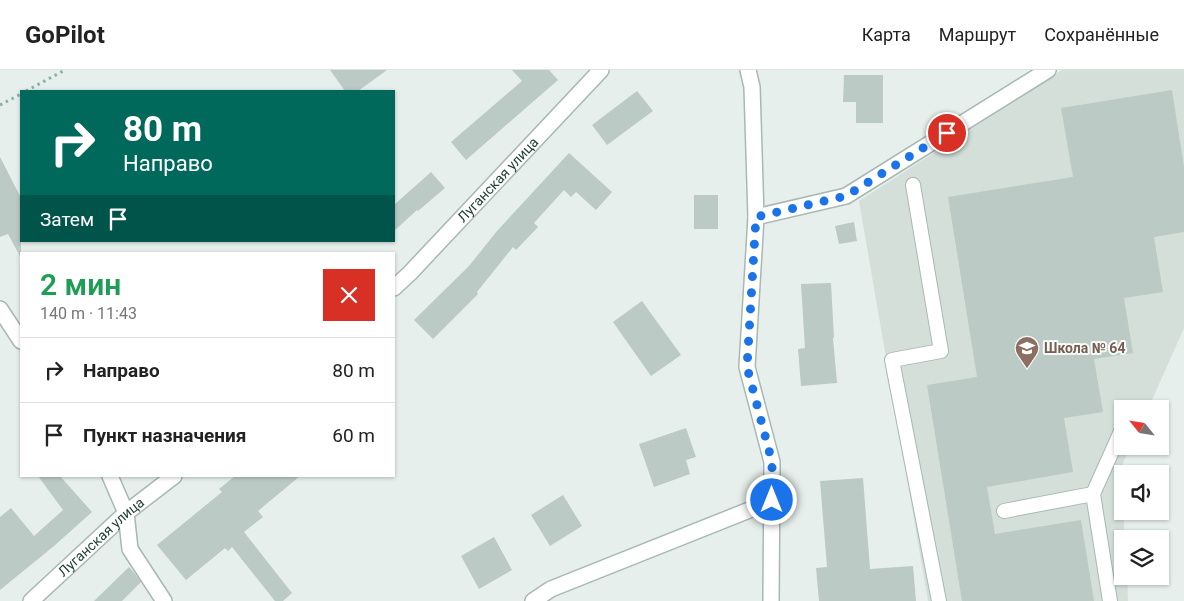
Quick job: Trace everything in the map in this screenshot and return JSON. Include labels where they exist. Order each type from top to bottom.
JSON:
[{"type":"street","name":"Луганская улица","points":[[395,287],[410,274],[601,70]]},
{"type":"street","points":[[748,70],[752,88],[756,217],[747,367],[772,462],[771,601]]},
{"type":"street","points":[[756,217],[846,196],[1048,70]]},
{"type":"street","points":[[0,309],[20,339]]},
{"type":"street","points":[[110,477],[126,513],[130,549],[164,601]]},
{"type":"street","name":"Луганская улица","points":[[31,601],[126,513],[173,477]]},
{"type":"street","points":[[533,601],[551,589],[772,500]]},
{"type":"lane","points":[[913,185],[941,351],[892,360],[939,601]]},
{"type":"lane","points":[[1110,601],[1093,494],[1114,447]]},
{"type":"lane","points":[[1004,511],[1093,494]]},
{"type":"path","points":[[28,90],[65,70]]},
{"type":"path","points":[[0,105],[20,95]]},
{"type":"shaded area","name":"Школа № 64","points":[[1062,70],[1184,70],[1184,328],[1152,400],[1114,400],[1114,455],[1127,455],[1122,465],[1114,465],[1114,520],[1124,520],[1124,530],[1114,530],[1114,585],[1127,585],[1128,601],[928,601],[859,201]]},
{"type":"building","points":[[330,70],[387,70],[359,90],[344,90]]},
{"type":"building","points":[[512,70],[549,70],[558,80],[466,160],[451,142],[522,81]]},
{"type":"building","points":[[844,75],[883,75],[883,123],[856,123],[856,102],[843,102]]},
{"type":"building","points":[[1172,90],[1184,167],[1184,232],[1154,237],[1163,292],[1124,298],[1133,353],[1094,359],[1103,412],[1064,418],[1073,472],[987,487],[995,534],[1081,520],[1094,601],[962,601],[927,385],[977,377],[948,197],[1073,177],[1061,108]]},
{"type":"building","points":[[637,91],[653,111],[607,145],[592,125]]},
{"type":"building","points":[[569,153],[612,192],[596,210],[576,192],[571,197],[564,190],[534,223],[538,227],[516,250],[513,247],[477,292],[478,294],[433,339],[414,320],[469,266],[497,231]]},
{"type":"building","points":[[0,157],[20,196],[20,256],[8,234],[0,237]]},
{"type":"building","points":[[431,172],[445,188],[395,230],[395,204]]},
{"type":"building","points":[[694,195],[718,195],[718,229],[694,229]]},
{"type":"building","points":[[854,222],[857,241],[839,244],[835,226]]},
{"type":"building","points":[[831,283],[837,383],[801,386],[798,349],[805,348],[801,284]]},
{"type":"building","points":[[642,301],[681,355],[651,376],[613,322]]},
{"type":"building","points":[[686,428],[696,457],[686,460],[690,474],[654,487],[639,444]]},
{"type":"building","points":[[39,477],[61,477],[92,512],[0,590],[0,517],[11,508],[34,536],[63,510]]},
{"type":"building","points":[[234,477],[299,477],[258,511],[263,517],[244,532],[292,593],[283,601],[275,601],[232,547],[228,551],[225,548],[186,580],[157,545],[222,492],[219,489]]},
{"type":"building","points":[[863,478],[870,569],[913,566],[916,601],[819,601],[816,568],[827,567],[820,481]]},
{"type":"building","points":[[563,495],[582,526],[550,546],[531,515]]},
{"type":"building","points":[[494,537],[512,570],[479,589],[461,556]]},
{"type":"building","points":[[129,567],[141,582],[122,601],[94,601]]},
{"type":"place","name":"Школа № 64","points":[[1027,369]]},
{"type":"route","points":[[772,500],[772,462],[747,367],[756,217],[846,196],[947,133]]}]
